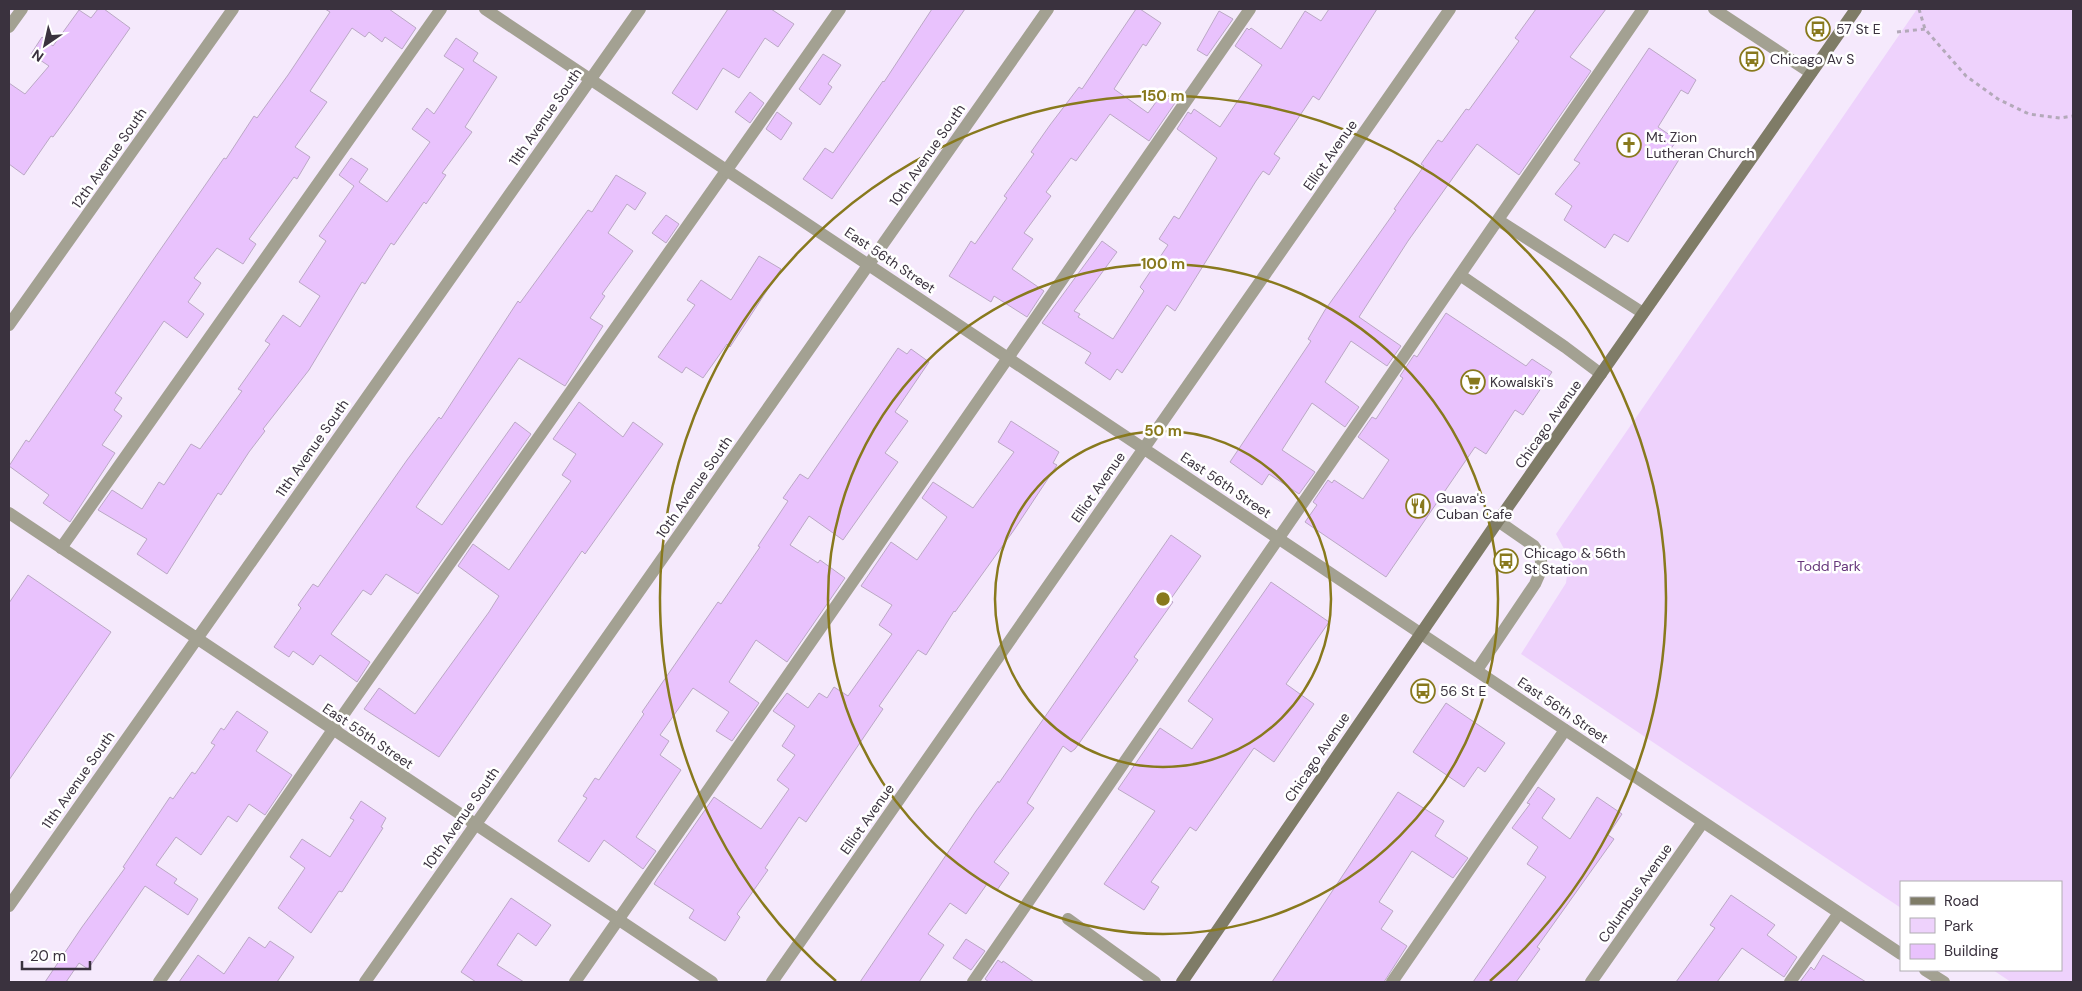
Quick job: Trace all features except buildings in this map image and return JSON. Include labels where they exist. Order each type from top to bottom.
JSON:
[{"type":"street","points":[[9,27],[22,9]]},
{"type":"street","name":"12th Avenue South","points":[[9,325],[233,9]]},
{"type":"street","points":[[61,548],[441,9]]},
{"type":"street","name":"East 56th Street","points":[[485,9],[1900,953]]},
{"type":"street","name":"11th Avenue South","points":[[9,906],[196,637],[640,9]]},
{"type":"street","points":[[159,982],[334,732],[354,700],[840,9]]},
{"type":"street","name":"10th Avenue South","points":[[365,982],[1048,9]]},
{"type":"street","points":[[575,982],[1250,9]]},
{"type":"street","name":"Elliot Avenue","points":[[772,982],[1450,9]]},
{"type":"street","points":[[973,982],[1643,9]]},
{"type":"street","points":[[1714,9],[1811,73]]},
{"type":"street","name":"Chicago Avenue","points":[[1182,982],[1421,632],[1856,9]]},
{"type":"street","points":[[1498,220],[1643,313]]},
{"type":"street","points":[[1460,275],[1566,347],[1601,374]]},
{"type":"street","name":"East 55th Street","points":[[9,513],[196,637],[334,732],[712,982]]},
{"type":"street","points":[[1477,670],[1535,584],[1542,568],[1540,555],[1534,546],[1498,521]]},
{"type":"street","points":[[1392,982],[1565,730]]},
{"type":"street","name":"Columbus Avenue","points":[[1591,982],[1703,822]]},
{"type":"street","points":[[1790,982],[1839,912]]},
{"type":"street","points":[[1068,919],[1155,982]]},
{"type":"street","points":[[1927,971],[1944,982]]},
{"type":"path","points":[[1919,9],[1925,29],[1966,76],[1998,99],[2029,114],[2060,118],[2073,116]]},
{"type":"path","points":[[1896,32],[1925,29]]},
{"type":"green space","name":"Todd Park","points":[[1917,9],[2073,9],[2073,982],[2011,982],[1994,971],[2062,971],[2062,881],[1900,881],[1900,907],[1521,654],[1566,583],[1569,558],[1556,534]]},
{"type":"place","name":"57 St E","points":[[1818,29]]},
{"type":"place","name":"Chicago Av S","points":[[1752,59]]},
{"type":"place","name":"Mt. Zion Lutheran Church","points":[[1629,145]]},
{"type":"place","name":"Kowalski's","points":[[1473,382]]},
{"type":"place","name":"Guava's Cuban Cafe","points":[[1418,506]]},
{"type":"place","name":"Chicago & 56th St Station","points":[[1506,561]]},
{"type":"place","name":"56 St E","points":[[1423,691]]}]
